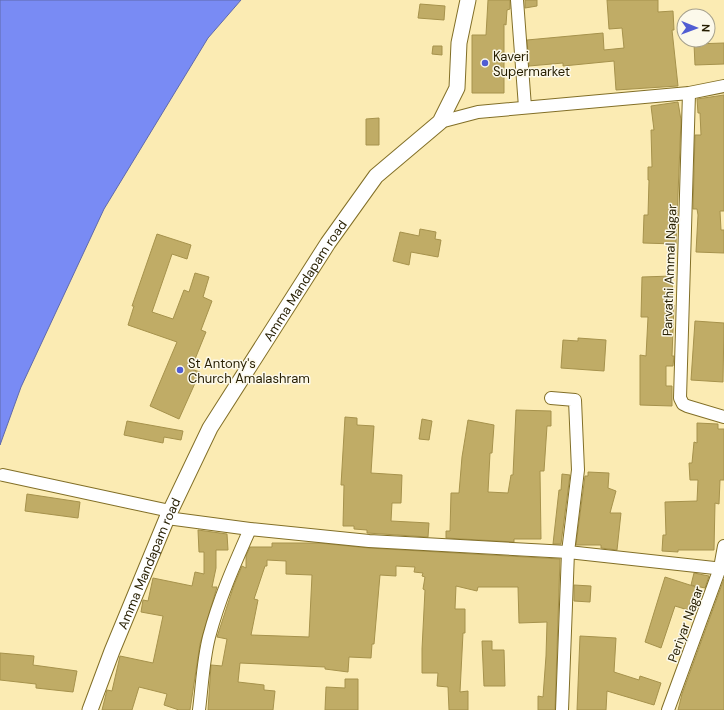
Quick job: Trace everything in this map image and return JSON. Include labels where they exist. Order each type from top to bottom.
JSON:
[{"type":"main road","name":"Amma Mandapam road","points":[[90,710],[112,651],[168,514],[210,428],[328,243],[376,176],[440,122],[457,88],[459,43],[468,0]]},
{"type":"street","points":[[517,0],[525,107]]},
{"type":"street","points":[[440,122],[478,112],[688,93],[724,86]]},
{"type":"street","name":"Parvathi Ammal Nagar","points":[[688,93],[680,398],[683,404],[687,406],[724,417]]},
{"type":"street","points":[[550,398],[575,400],[578,470],[568,552],[562,710]]},
{"type":"street","points":[[3,475],[168,514],[250,529],[369,541],[568,552],[722,569]]},
{"type":"street","points":[[199,710],[205,656],[212,626],[223,591],[250,529]]},
{"type":"street","name":"Periyar Nagar","points":[[668,710],[722,569],[724,546]]},
{"type":"water","points":[[0,0],[241,0],[208,38],[104,209],[21,387],[0,445]]},
{"type":"building","points":[[488,0],[510,0],[510,9],[507,10],[506,25],[504,24],[504,93],[472,93],[472,35],[486,35]]},
{"type":"building","points":[[525,0],[537,0],[537,6],[525,8]]},
{"type":"building","points":[[607,0],[658,0],[658,12],[673,11],[674,30],[672,30],[678,86],[616,90],[614,61],[563,66],[563,63],[529,66],[527,40],[603,33],[604,50],[624,48],[622,28],[609,29]]},
{"type":"building","points":[[420,4],[445,6],[444,20],[418,18]]},
{"type":"building","points":[[716,43],[724,43],[724,64],[695,65],[694,48],[716,48]]},
{"type":"building","points":[[433,46],[442,46],[442,55],[432,54]]},
{"type":"building","points":[[724,95],[724,211],[720,211],[721,230],[724,230],[724,253],[696,252],[698,215],[697,209],[693,209],[695,135],[701,135],[700,113],[698,113],[697,99]]},
{"type":"building","points":[[678,102],[681,120],[676,244],[643,243],[644,215],[648,215],[648,167],[652,167],[651,130],[654,130],[651,106]]},
{"type":"building","points":[[379,118],[379,145],[366,145],[366,119]]},
{"type":"building","points":[[420,229],[436,232],[435,239],[441,240],[438,257],[411,252],[409,265],[393,261],[400,232],[419,236]]},
{"type":"building","points":[[157,234],[191,245],[187,259],[172,254],[152,312],[173,319],[184,290],[189,292],[195,273],[209,277],[203,297],[212,301],[201,330],[206,332],[191,369],[200,372],[179,419],[150,406],[177,342],[128,325],[134,306],[132,306]]},
{"type":"building","points":[[672,276],[674,305],[672,356],[674,356],[673,366],[666,366],[666,386],[672,386],[672,406],[640,405],[640,355],[646,356],[648,317],[641,317],[642,277]]},
{"type":"building","points":[[695,321],[724,323],[723,382],[691,380]]},
{"type":"building","points":[[578,338],[606,340],[604,371],[561,368],[563,340],[578,341]]},
{"type":"building","points":[[516,410],[551,411],[551,426],[547,426],[544,471],[540,471],[541,539],[514,539],[514,542],[446,538],[446,531],[450,531],[451,493],[459,493],[462,457],[468,420],[494,425],[492,453],[490,453],[488,492],[508,493],[511,475],[513,475]]},
{"type":"building","points":[[345,417],[357,418],[357,425],[374,426],[371,473],[402,475],[401,503],[392,503],[391,521],[429,523],[428,537],[367,533],[367,530],[354,529],[354,526],[343,526],[344,485],[341,485]]},
{"type":"building","points":[[422,419],[432,421],[429,440],[419,439]]},
{"type":"building","points":[[127,421],[183,431],[181,440],[164,437],[163,443],[124,435]]},
{"type":"building","points":[[697,423],[718,424],[718,429],[724,429],[724,480],[720,480],[719,504],[715,503],[714,550],[678,550],[678,552],[662,551],[663,535],[666,535],[665,502],[697,501],[698,480],[690,480],[689,463],[692,463],[694,442],[697,443]]},
{"type":"building","points":[[588,472],[609,473],[608,488],[616,491],[610,513],[621,513],[617,550],[601,548],[601,545],[576,545],[585,476],[588,476]]},
{"type":"building","points":[[562,474],[570,475],[561,544],[553,544],[559,490],[561,490]]},
{"type":"building","points":[[27,494],[80,502],[78,518],[25,511]]},
{"type":"building","points":[[198,530],[227,534],[228,550],[216,550],[216,568],[212,587],[217,587],[200,644],[190,710],[179,710],[164,705],[167,694],[139,687],[132,710],[102,710],[107,690],[112,691],[120,656],[153,663],[163,616],[141,612],[143,600],[148,601],[153,578],[192,586],[195,572],[204,574],[204,552],[199,552]]},
{"type":"building","points":[[272,543],[319,543],[369,548],[560,559],[555,710],[538,710],[538,696],[543,697],[547,622],[519,623],[518,587],[478,587],[477,591],[456,586],[455,609],[465,609],[465,633],[463,633],[460,692],[468,691],[468,710],[449,710],[448,687],[437,686],[438,673],[422,673],[425,590],[423,589],[425,577],[422,576],[423,573],[414,572],[415,567],[396,566],[396,576],[380,575],[374,644],[372,644],[371,658],[349,657],[348,672],[325,669],[325,667],[240,663],[238,682],[264,685],[264,690],[275,691],[273,710],[208,710],[211,665],[222,666],[227,639],[217,637],[234,585],[242,566],[246,568],[246,556],[250,547],[272,547]],"holes":[[[267,560],[286,561],[286,574],[312,575],[309,637],[251,635],[258,600],[254,599],[265,566],[267,566]]]},
{"type":"building","points":[[694,573],[709,576],[705,588],[691,585]]},
{"type":"building","points":[[665,577],[696,587],[688,610],[675,606],[661,648],[645,642]]},
{"type":"building","points":[[724,579],[724,710],[678,710],[682,694]]},
{"type":"building","points":[[574,585],[591,586],[590,602],[574,601]]},
{"type":"building","points":[[580,636],[616,638],[614,672],[639,680],[640,676],[661,683],[654,705],[607,691],[606,710],[577,710]]},
{"type":"building","points":[[482,641],[492,641],[492,650],[504,650],[505,686],[484,686]]},
{"type":"building","points":[[0,653],[34,656],[33,665],[77,671],[73,692],[36,688],[36,684],[0,680]]},
{"type":"building","points":[[345,679],[358,679],[358,710],[325,710],[326,687],[345,688]]},
{"type":"place","name":"Kaveri Supermarket","points":[[485,63]]},
{"type":"place","name":"St Antony's Church Amalashram","points":[[180,370]]}]
